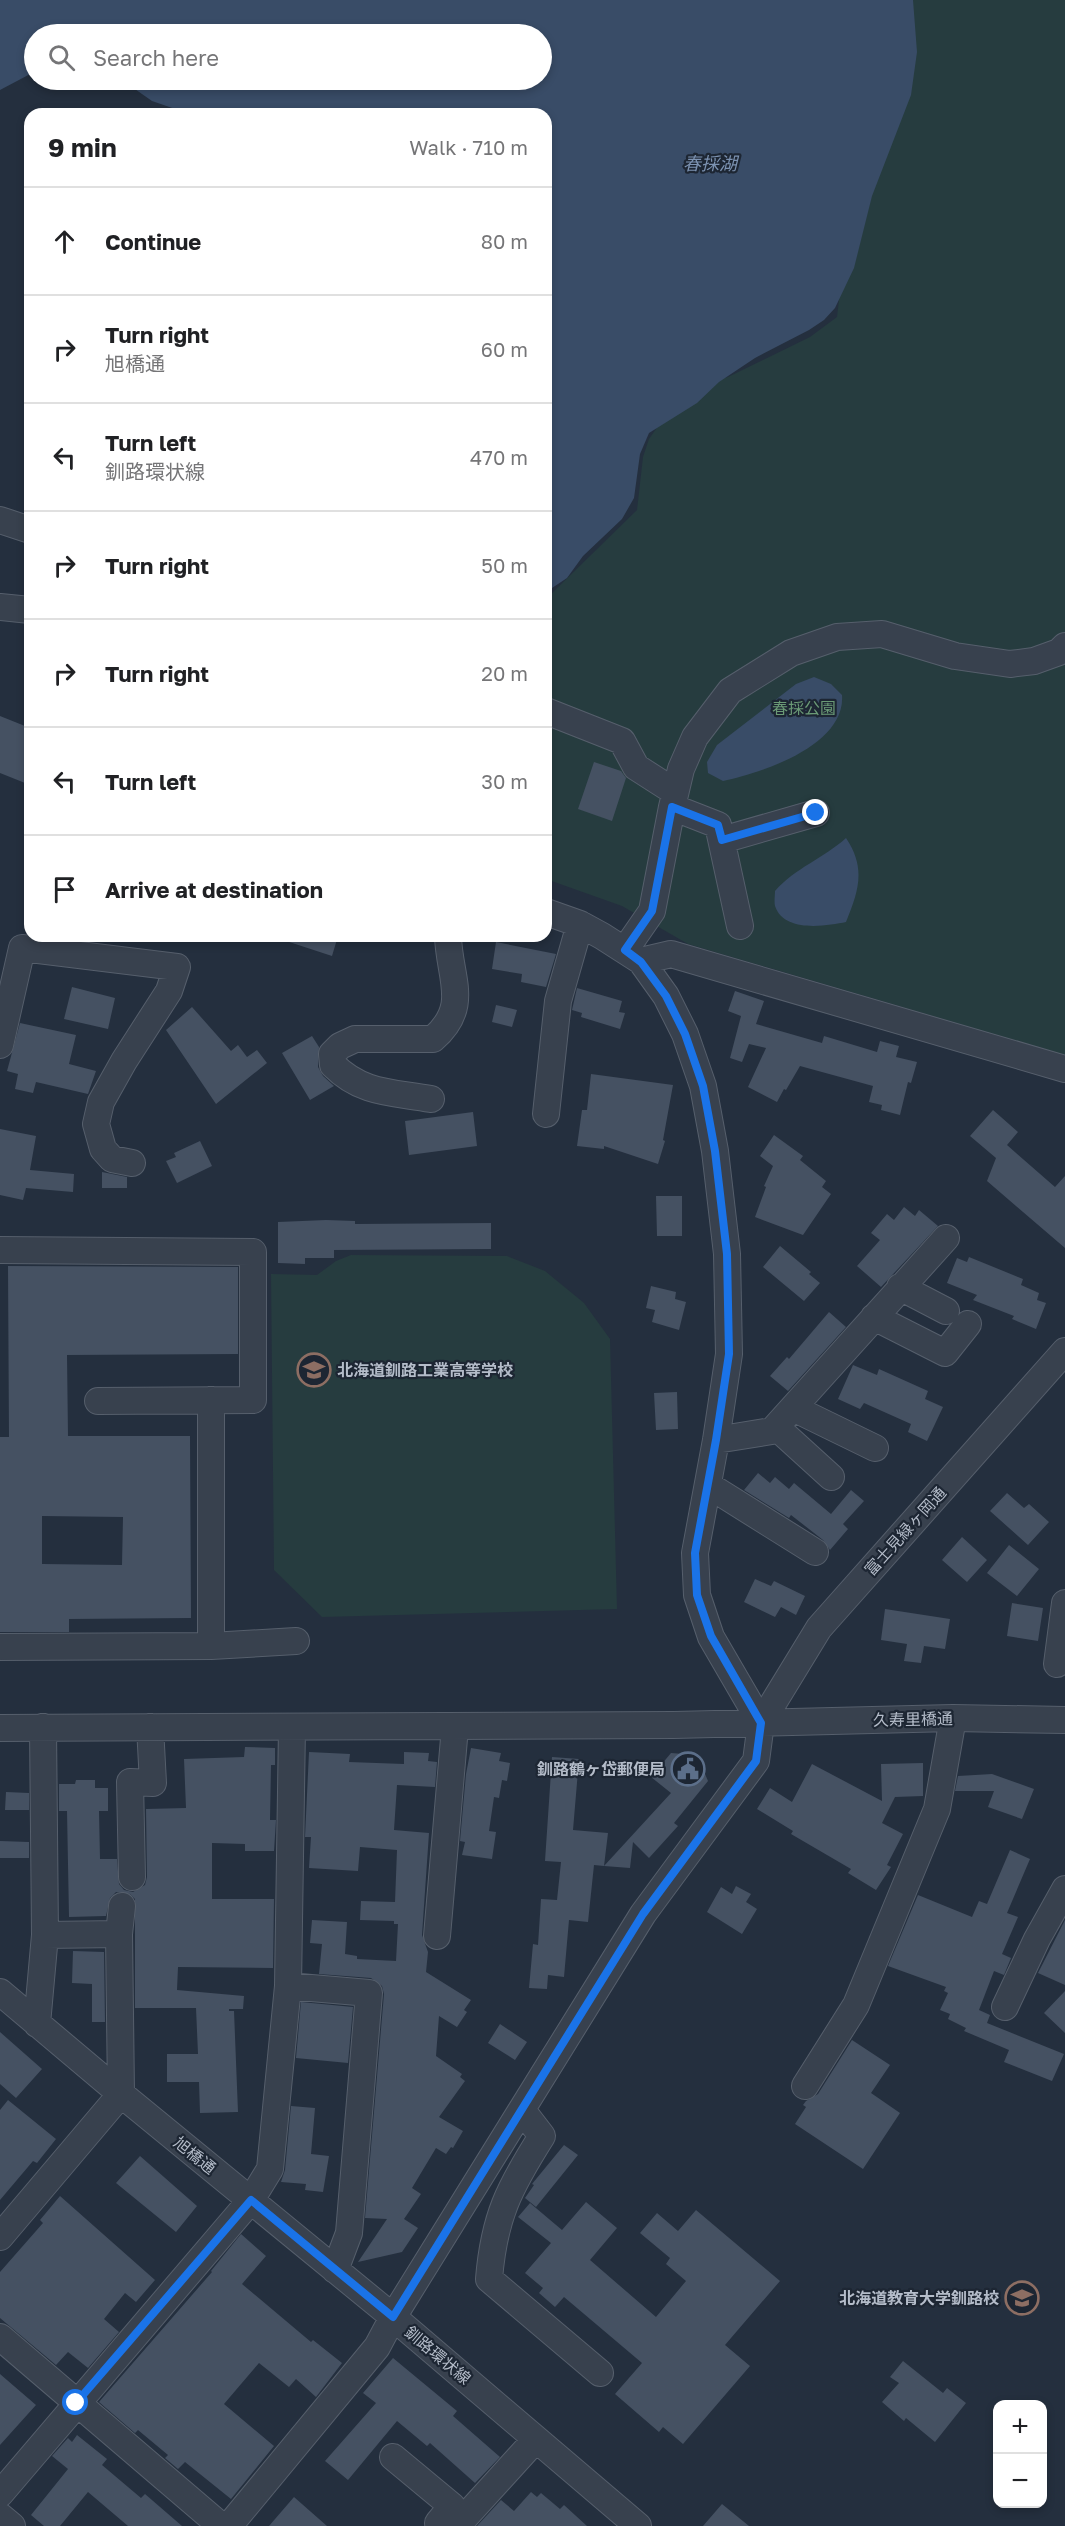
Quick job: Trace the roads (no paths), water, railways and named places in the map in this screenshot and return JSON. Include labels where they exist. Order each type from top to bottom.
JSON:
[{"type":"street","points":[[0,520],[24,528]]},
{"type":"street","points":[[0,607],[24,609]]},
{"type":"street","points":[[633,956],[652,911],[681,769],[695,737],[729,691],[791,653],[837,637],[882,634],[955,656],[1010,664],[1034,661],[1059,652],[1065,646]]},
{"type":"street","points":[[552,713],[622,741],[636,767],[673,800],[718,825],[740,926]]},
{"type":"street","points":[[722,840],[816,813]]},
{"type":"street","points":[[552,914],[580,924],[633,956],[666,996],[685,1034],[703,1086],[715,1151],[727,1254],[729,1354],[695,1553],[697,1595],[711,1636],[761,1723]]},
{"type":"street","points":[[546,1114],[558,1001],[580,924]]},
{"type":"street","points":[[431,1099],[362,1087],[345,1077],[333,1065],[332,1054],[340,1046],[355,1039],[433,1040],[445,1029],[454,1010],[457,988],[449,942]]},
{"type":"street","points":[[0,1045],[22,948],[177,967],[170,991],[124,1061],[101,1102],[96,1125],[103,1149],[112,1159],[132,1163]]},
{"type":"street","points":[[633,956],[671,954],[1065,1069]]},
{"type":"street","points":[[716,1440],[772,1431],[946,1238]]},
{"type":"street","points":[[0,1250],[253,1252],[253,1400],[98,1401]]},
{"type":"street","points":[[900,1287],[946,1311]]},
{"type":"street","points":[[874,1317],[945,1353],[968,1324]]},
{"type":"street","name":"富士見緑ヶ岡通","points":[[761,1723],[819,1628],[1064,1354]]},
{"type":"street","points":[[211,1400],[211,1646]]},
{"type":"street","points":[[793,1408],[875,1448]]},
{"type":"street","points":[[776,1427],[831,1477]]},
{"type":"street","points":[[708,1485],[815,1552]]},
{"type":"street","points":[[1057,1664],[1065,1603]]},
{"type":"street","points":[[0,1647],[211,1646],[296,1641]]},
{"type":"street","points":[[805,2086],[856,2005],[937,1809],[953,1718]]},
{"type":"street","name":"久寿里橋通","points":[[0,1728],[455,1727],[953,1718],[1065,1720]]},
{"type":"street","name":"釧路環状線","points":[[638,2526],[393,2317],[643,1914],[756,1761],[761,1723]]},
{"type":"street","points":[[37,2024],[45,1935],[43,1727]]},
{"type":"street","points":[[132,1877],[130,1782],[153,1783],[150,1727]]},
{"type":"street","points":[[0,2494],[251,2200],[270,2169],[288,1986],[292,1727]]},
{"type":"street","points":[[436,1936],[455,1727]]},
{"type":"street","points":[[1005,2007],[1037,1939],[1065,1889]]},
{"type":"street","points":[[0,2237],[121,2094],[119,1934],[122,1906]]},
{"type":"street","points":[[45,1935],[119,1934]]},
{"type":"street","points":[[288,1986],[369,1993],[349,2233],[335,2270]]},
{"type":"street","name":"旭橋通","points":[[0,1992],[393,2317]]},
{"type":"street","points":[[522,2110],[542,2136],[513,2181],[504,2204],[492,2247],[489,2279],[600,2373]]},
{"type":"street","points":[[229,2526],[377,2347],[393,2317]]},
{"type":"street","points":[[0,2337],[221,2526]]},
{"type":"street","points":[[457,2526],[536,2439]]},
{"type":"street","points":[[393,2457],[452,2506],[438,2523],[442,2526]]},
{"type":"street","points":[[0,2516],[12,2526]]},
{"type":"water","name":"春採湖","points":[[0,0],[913,0],[917,52],[911,95],[872,196],[854,268],[835,308],[824,320],[755,358],[719,382],[697,403],[649,433],[640,454],[634,498],[622,519],[583,556],[567,578],[552,588],[552,108],[172,108],[152,101],[136,90],[552,90],[552,24],[24,24],[24,77],[0,90]]},
{"type":"water","points":[[814,677],[831,684],[842,695],[840,713],[831,728],[816,742],[799,754],[739,777],[723,781],[708,773],[707,762],[717,745],[796,684]]},
{"type":"water","points":[[846,838],[856,859],[858,879],[846,922],[806,926],[796,924],[780,915],[775,906],[775,891],[791,876]]},
{"type":"place","name":"北海道釧路工業高等学校","points":[[314,1370]]},
{"type":"place","name":"釧路鶴ヶ岱郵便局","points":[[688,1769]]},
{"type":"place","name":"北海道教育大学釧路校","points":[[1022,2298]]},
{"type":"park label","name":"春採公園","points":[[804,708]]}]
